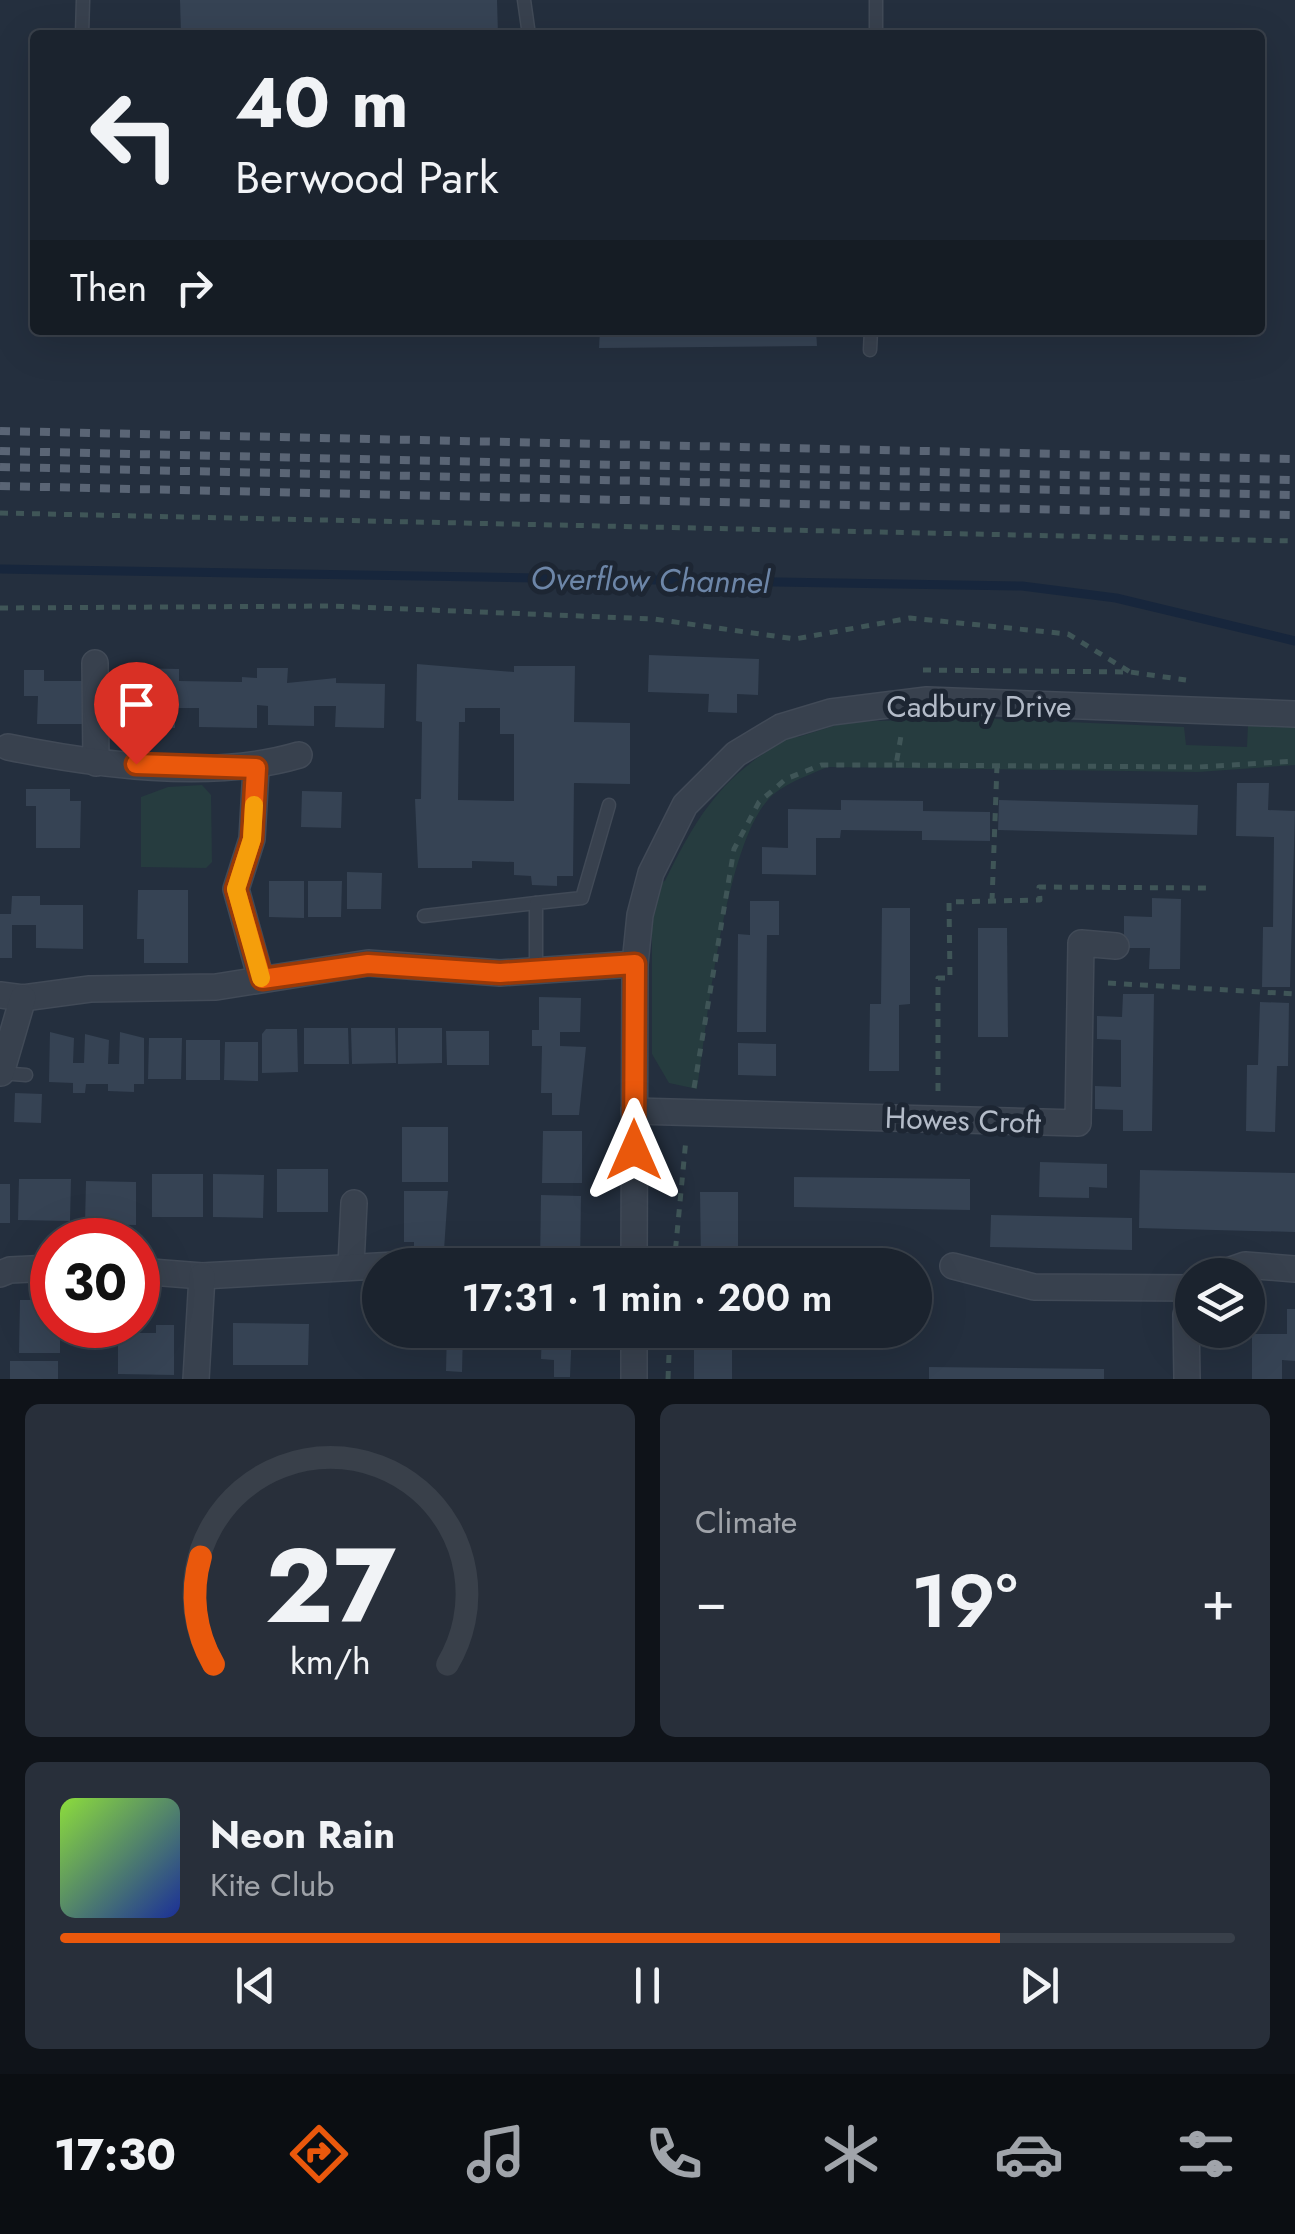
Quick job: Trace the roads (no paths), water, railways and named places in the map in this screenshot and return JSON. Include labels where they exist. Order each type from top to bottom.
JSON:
[{"type":"street","points":[[95,663],[96,763]]},
{"type":"street","name":"Cadbury Drive","points":[[634,1248],[635,964],[640,914],[651,873],[685,805],[736,754],[782,727],[831,712],[906,702],[1295,714]]},
{"type":"street","points":[[4,747],[96,763],[256,768],[299,755]]},
{"type":"street","points":[[256,768],[252,839],[236,889],[262,979]]},
{"type":"street","name":"Howes Croft","points":[[634,1111],[1078,1123],[1080,943],[1116,946]]},
{"type":"street","points":[[9,1074],[11,996],[90,988],[216,987],[368,964],[500,973],[635,964]]},
{"type":"street","points":[[351,1264],[354,1202]]},
{"type":"street","points":[[160,1273],[202,1276],[362,1264]]},
{"type":"street","points":[[953,1266],[1034,1287],[1175,1290]]},
{"type":"street","points":[[1265,1267],[1295,1268]]},
{"type":"street","points":[[0,1274],[30,1269]]},
{"type":"street","points":[[196,1379],[202,1276]]},
{"type":"street","points":[[634,1348],[634,1379]]},
{"type":"street","points":[[1187,1348],[1187,1379]]},
{"type":"lane","points":[[82,30],[83,0]]},
{"type":"lane","points":[[524,0],[527,30]]},
{"type":"lane","points":[[876,0],[876,30]]},
{"type":"lane","points":[[870,350],[871,335]]},
{"type":"lane","points":[[424,916],[582,898],[609,805]]},
{"type":"lane","points":[[536,904],[536,971]]},
{"type":"waterway","name":"Overflow Channel","points":[[0,569],[1022,586],[1116,598],[1295,641]]},
{"type":"railway","points":[[0,431],[1295,459]]},
{"type":"railway","points":[[0,451],[1295,480]]},
{"type":"railway","points":[[0,467],[1295,495]]},
{"type":"railway","points":[[0,486],[1295,515]]}]
